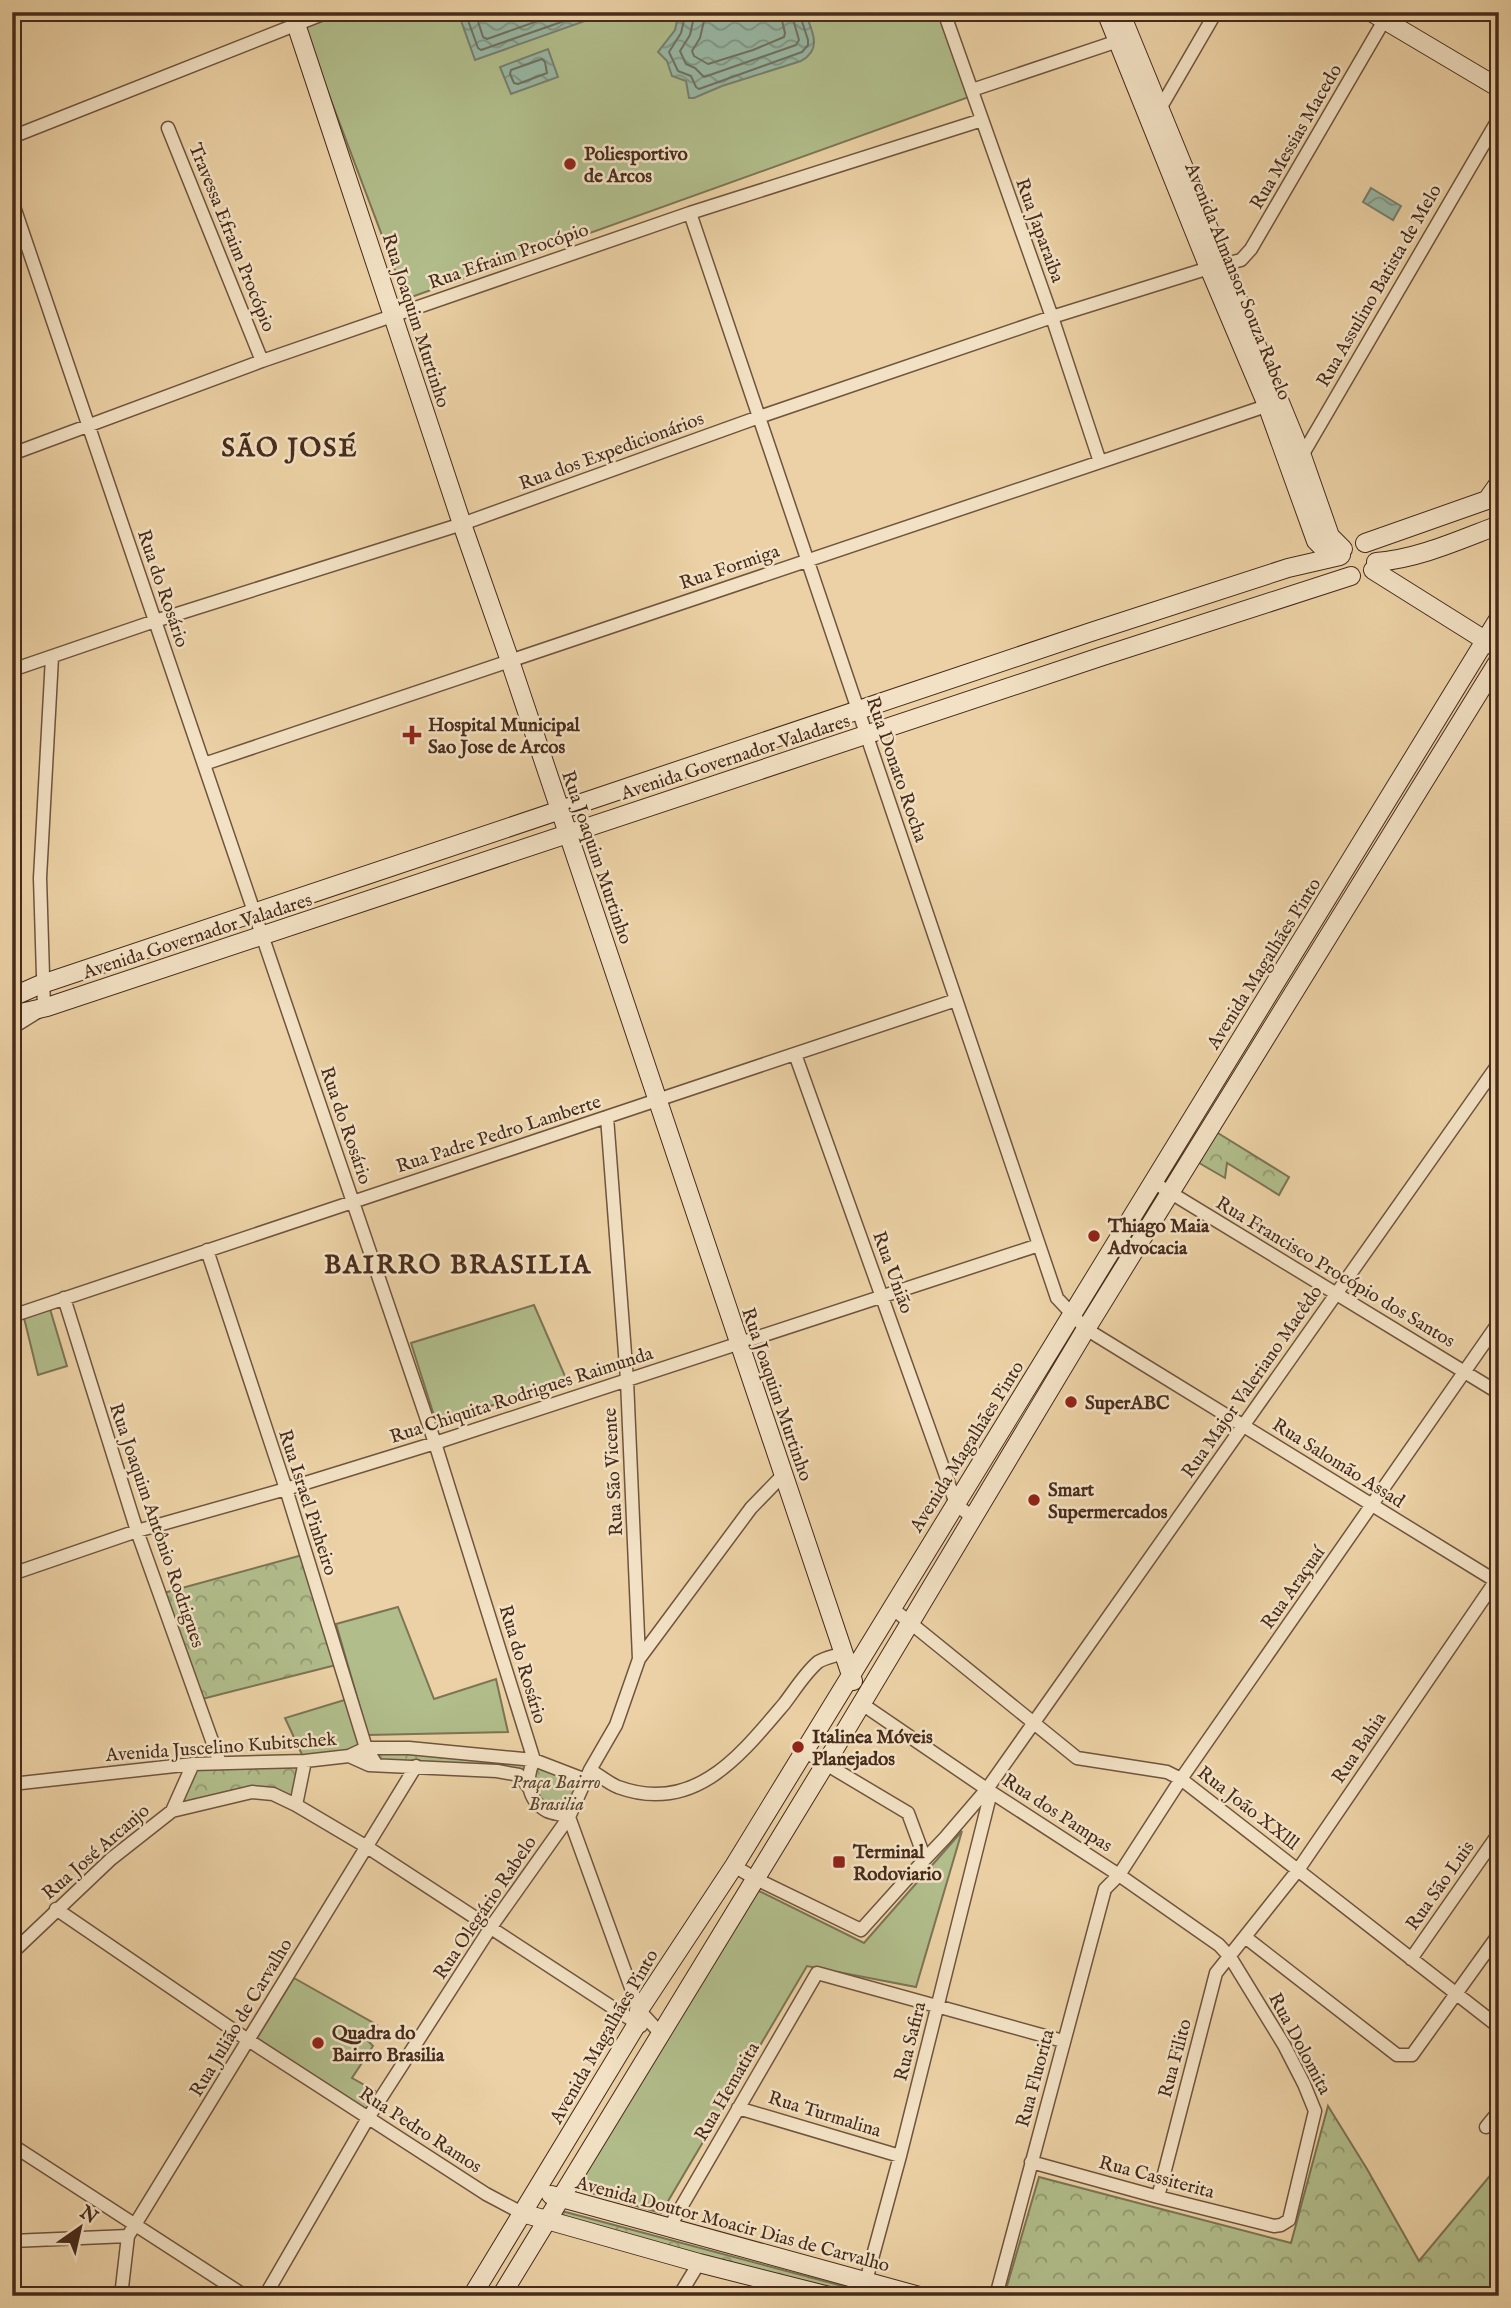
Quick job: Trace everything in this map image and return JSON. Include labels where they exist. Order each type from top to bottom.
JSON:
[{"type":"street","points":[[12,137],[294,19],[328,12]]},
{"type":"street","name":"Rua Japaraiba","points":[[944,12],[1052,317],[1100,462]]},
{"type":"street","name":"Avenida Almansor Souza Rabelo","points":[[1106,12],[1156,116]]},
{"type":"street","name":"Avenida Almansor Souza Rabelo","points":[[1120,12],[1156,116],[1216,267],[1273,403],[1302,456],[1330,536],[1341,553]]},
{"type":"street","points":[[1156,116],[1216,12]]},
{"type":"street","points":[[1381,15],[1499,88]]},
{"type":"street","name":"Rua Messias Macedo","points":[[1216,267],[1241,260],[1251,249],[1381,15]]},
{"type":"street","name":"Rua Joaquim Murtinho","points":[[294,19],[462,524],[862,1704]]},
{"type":"street","points":[[972,90],[1118,41]]},
{"type":"street","name":"Rua Assulino Batista de Melo","points":[[1292,473],[1499,118]]},
{"type":"street","name":"Rua Efraim Procópio","points":[[12,454],[262,360],[690,213],[982,120]]},
{"type":"street","name":"Travessa Efraim Procópio","points":[[168,128],[262,360]]},
{"type":"street","name":"Rua do Rosário","points":[[12,201],[435,1443],[529,1760],[527,1774],[530,1789]]},
{"type":"street","name":"Rua Donato Rocha","points":[[690,213],[1057,1298],[1086,1329]]},
{"type":"street","name":"Rua dos Expedicionários","points":[[12,670],[155,621],[462,524],[759,417],[1052,317],[1216,267]]},
{"type":"street","name":"Avenida Almansor Souza Rabelo","points":[[1273,403],[1292,473],[1317,541],[1324,549],[1341,553]]},
{"type":"street","name":"Rua Formiga","points":[[204,764],[1273,403]]},
{"type":"street","points":[[1365,543],[1487,500],[1499,483]]},
{"type":"street","points":[[1374,566],[1424,552],[1499,525]]},
{"type":"street","points":[[1357,541],[1365,543],[1375,554],[1374,566],[1367,575],[1351,576],[1341,564],[1341,553],[1349,544],[1357,541]]},
{"type":"street","name":"Avenida Governador Valadares","points":[[12,997],[1091,632],[1341,553]]},
{"type":"street","points":[[1374,566],[1492,645]]},
{"type":"street","name":"Avenida Governador Valadares","points":[[12,1015],[44,1008],[1351,576]]},
{"type":"street","name":"Avenida Magalhães Pinto","points":[[472,2296],[638,2017],[734,1866],[1346,868],[1492,645],[1499,618]]},
{"type":"street","points":[[1091,632],[1100,657]]},
{"type":"street","points":[[12,1028],[44,1008],[40,878],[52,657]]},
{"type":"street","points":[[501,2296],[862,1704],[1086,1329],[1499,660]]},
{"type":"street","points":[[1346,868],[1364,879]]},
{"type":"street","name":"Rua Padre Pedro Lamberte","points":[[12,1315],[956,1000]]},
{"type":"street","name":"Rua União","points":[[795,1054],[956,1504]]},
{"type":"street","name":"Rua Major Valeriano Macêdo","points":[[756,1879],[861,1930],[989,1791],[1034,1723],[1499,1063]]},
{"type":"street","name":"Rua São Vicente","points":[[607,1117],[627,1380],[639,1659]]},
{"type":"street","name":"Rua Francisco Procópio dos Santos","points":[[1153,1182],[1499,1393]]},
{"type":"street","name":"Rua Chiquita Rodrigues Raimunda","points":[[12,1574],[137,1531],[435,1443],[1039,1245]]},
{"type":"street","name":"Rua Israel Pinheiro","points":[[207,1250],[286,1489],[366,1748],[376,1764]]},
{"type":"street","name":"Rua Joaquim Antônio Rodrigues","points":[[64,1298],[137,1531],[220,1763]]},
{"type":"street","name":"Rua Araçuaí","points":[[1119,1875],[1181,1779],[1499,1322]]},
{"type":"street","name":"Rua Salomão Assad","points":[[1086,1329],[1244,1424],[1371,1506],[1498,1580]]},
{"type":"street","name":"Rua Olegário Rabelo","points":[[265,2296],[368,2118],[491,1927],[569,1817],[590,1770],[616,1725],[639,1659],[751,1508],[783,1475]]},
{"type":"street","points":[[956,1504],[973,1518]]},
{"type":"street","name":"Rua Bahia","points":[[1245,1937],[1298,1870],[1498,1580]]},
{"type":"street","name":"Rua João XXlll","points":[[892,1608],[1077,1758],[1167,1772],[1181,1779],[1499,2026]]},
{"type":"street","points":[[590,1770],[617,1787],[661,1794],[687,1790],[713,1777],[745,1749],[819,1661],[843,1653]]},
{"type":"street","points":[[863,1656],[883,1669]]},
{"type":"street","name":"Rua dos Pampas","points":[[862,1704],[1204,1932],[1230,1956]]},
{"type":"street","name":"Avenida Juscelino Kubitschek","points":[[12,1784],[193,1764],[305,1761],[349,1756],[366,1748],[439,1750],[529,1760],[586,1780],[590,1770]]},
{"type":"street","points":[[804,1751],[908,1813],[925,1859]]},
{"type":"street","name":"Avenida Juscelino Kubitschek","points":[[349,1756],[369,1765],[416,1766],[519,1775],[530,1789]]},
{"type":"street","points":[[296,1805],[305,1761]]},
{"type":"street","points":[[172,1811],[193,1764]]},
{"type":"street","name":"Rua Julião de Carvalho","points":[[121,2296],[132,2231],[416,1766]]},
{"type":"street","points":[[530,1789],[536,1803],[549,1812],[569,1817],[638,2017],[660,2036]]},
{"type":"street","name":"Rua Safira","points":[[861,2288],[900,2156],[989,1791]]},
{"type":"street","name":"Rua José Arcanjo","points":[[12,1953],[111,1859],[172,1811],[251,1792],[273,1794],[368,1847],[491,1927],[638,2017]]},
{"type":"street","name":"Rua São Luis","points":[[1411,1959],[1499,1833]]},
{"type":"street","points":[[734,1866],[756,1879]]},
{"type":"street","name":"Rua Fluorita","points":[[996,2296],[1105,1889],[1119,1875]]},
{"type":"street","name":"Rua Pedro Ramos","points":[[56,1909],[248,2040],[486,2194],[522,2213]]},
{"type":"street","points":[[1245,1937],[1397,2055],[1412,2055],[1499,1934]]},
{"type":"street","name":"Rua Filito","points":[[1158,2197],[1216,1973],[1245,1937]]},
{"type":"street","name":"Rua Dolomita","points":[[1230,1956],[1284,2045],[1315,2110],[1289,2220],[1274,2226]]},
{"type":"street","name":"Rua Hematita","points":[[669,2228],[817,1973],[937,2006]]},
{"type":"street","points":[[937,2006],[1063,2041]]},
{"type":"street","name":"Rua Turmalina","points":[[738,2108],[900,2156]]},
{"type":"street","points":[[1486,2127],[1499,2111]]},
{"type":"street","points":[[12,2146],[132,2231],[245,2296]]},
{"type":"street","name":"Rua Cassiterita","points":[[1031,2162],[1274,2226]]},
{"type":"street","name":"Avenida Doutor Moacir Dias de Carvalho","points":[[537,2189],[861,2288],[919,2296]]},
{"type":"street","points":[[522,2213],[829,2296]]},
{"type":"street","points":[[12,2241],[132,2231]]},
{"type":"street","points":[[679,2296],[699,2263]]},
{"type":"green space","name":"Poliesportivo de Arcos","points":[[340,12],[938,12],[969,97],[406,299],[303,26]]},
{"type":"green space","points":[[1213,1130],[1289,1177],[1279,1195],[1227,1163],[1225,1178],[1194,1160]]},
{"type":"green space","points":[[534,1305],[568,1383],[436,1422],[411,1343]]},
{"type":"green space","points":[[50,1309],[67,1366],[38,1375],[24,1318]]},
{"type":"green space","points":[[306,1554],[340,1664],[198,1700],[160,1594]]},
{"type":"green space","points":[[398,1607],[434,1699],[496,1679],[508,1732],[368,1735],[336,1624]]},
{"type":"green space","points":[[351,1698],[366,1748],[305,1761],[285,1718]]},
{"type":"green space","points":[[371,1751],[531,1764],[525,1773],[519,1773],[377,1762]]},
{"type":"green space","name":"Praça Bairro Brasilia","points":[[534,1760],[586,1780],[569,1817],[549,1812],[530,1789]]},
{"type":"green space","points":[[305,1761],[296,1805],[269,1794],[172,1811],[193,1764]]},
{"type":"green space","points":[[962,1831],[916,1987],[807,1966],[661,2213],[567,2186],[757,1890],[864,1943]]},
{"type":"green space","name":"Quadra do Bairro Brasilia","points":[[294,1978],[377,2025],[368,2041],[373,2046],[352,2078],[375,2091],[366,2110],[257,2038]]},
{"type":"green space","points":[[1328,2106],[1419,2261],[1493,2172],[1499,2179],[1499,2296],[1004,2296],[1039,2177],[1291,2243]]},
{"type":"green space","points":[[562,2211],[850,2288],[849,2296],[840,2296],[558,2219]]},
{"type":"water","points":[[458,12],[601,12],[602,15],[475,60]]},
{"type":"water","points":[[683,12],[805,12],[813,33],[814,45],[808,56],[801,61],[689,98],[686,81],[672,76],[667,61],[658,52],[675,30],[678,16]]},
{"type":"water","points":[[548,49],[558,77],[511,94],[500,67]]},
{"type":"water","points":[[1371,188],[1401,206],[1393,220],[1363,202]]},
{"type":"place","name":"Poliesportivo de Arcos","points":[[570,164]]},
{"type":"place","name":"Hospital Municipal Sao Jose de Arcos","points":[[412,735]]},
{"type":"place","name":"Thiago Maia Advocacia","points":[[1094,1236]]},
{"type":"place","name":"SuperABC","points":[[1071,1402]]},
{"type":"place","name":"Smart Supermercados","points":[[1034,1500]]},
{"type":"place","name":"Italinea Móveis Planejados","points":[[798,1747]]},
{"type":"place","name":"Terminal Rodoviario","points":[[839,1862]]},
{"type":"place","name":"Quadra do Bairro Brasilia","points":[[318,2043]]},
{"type":"district","name":"SÃO JOSÉ","points":[[290,447]]},
{"type":"district","name":"BAIRRO BRASILIA","points":[[458,1264]]}]
